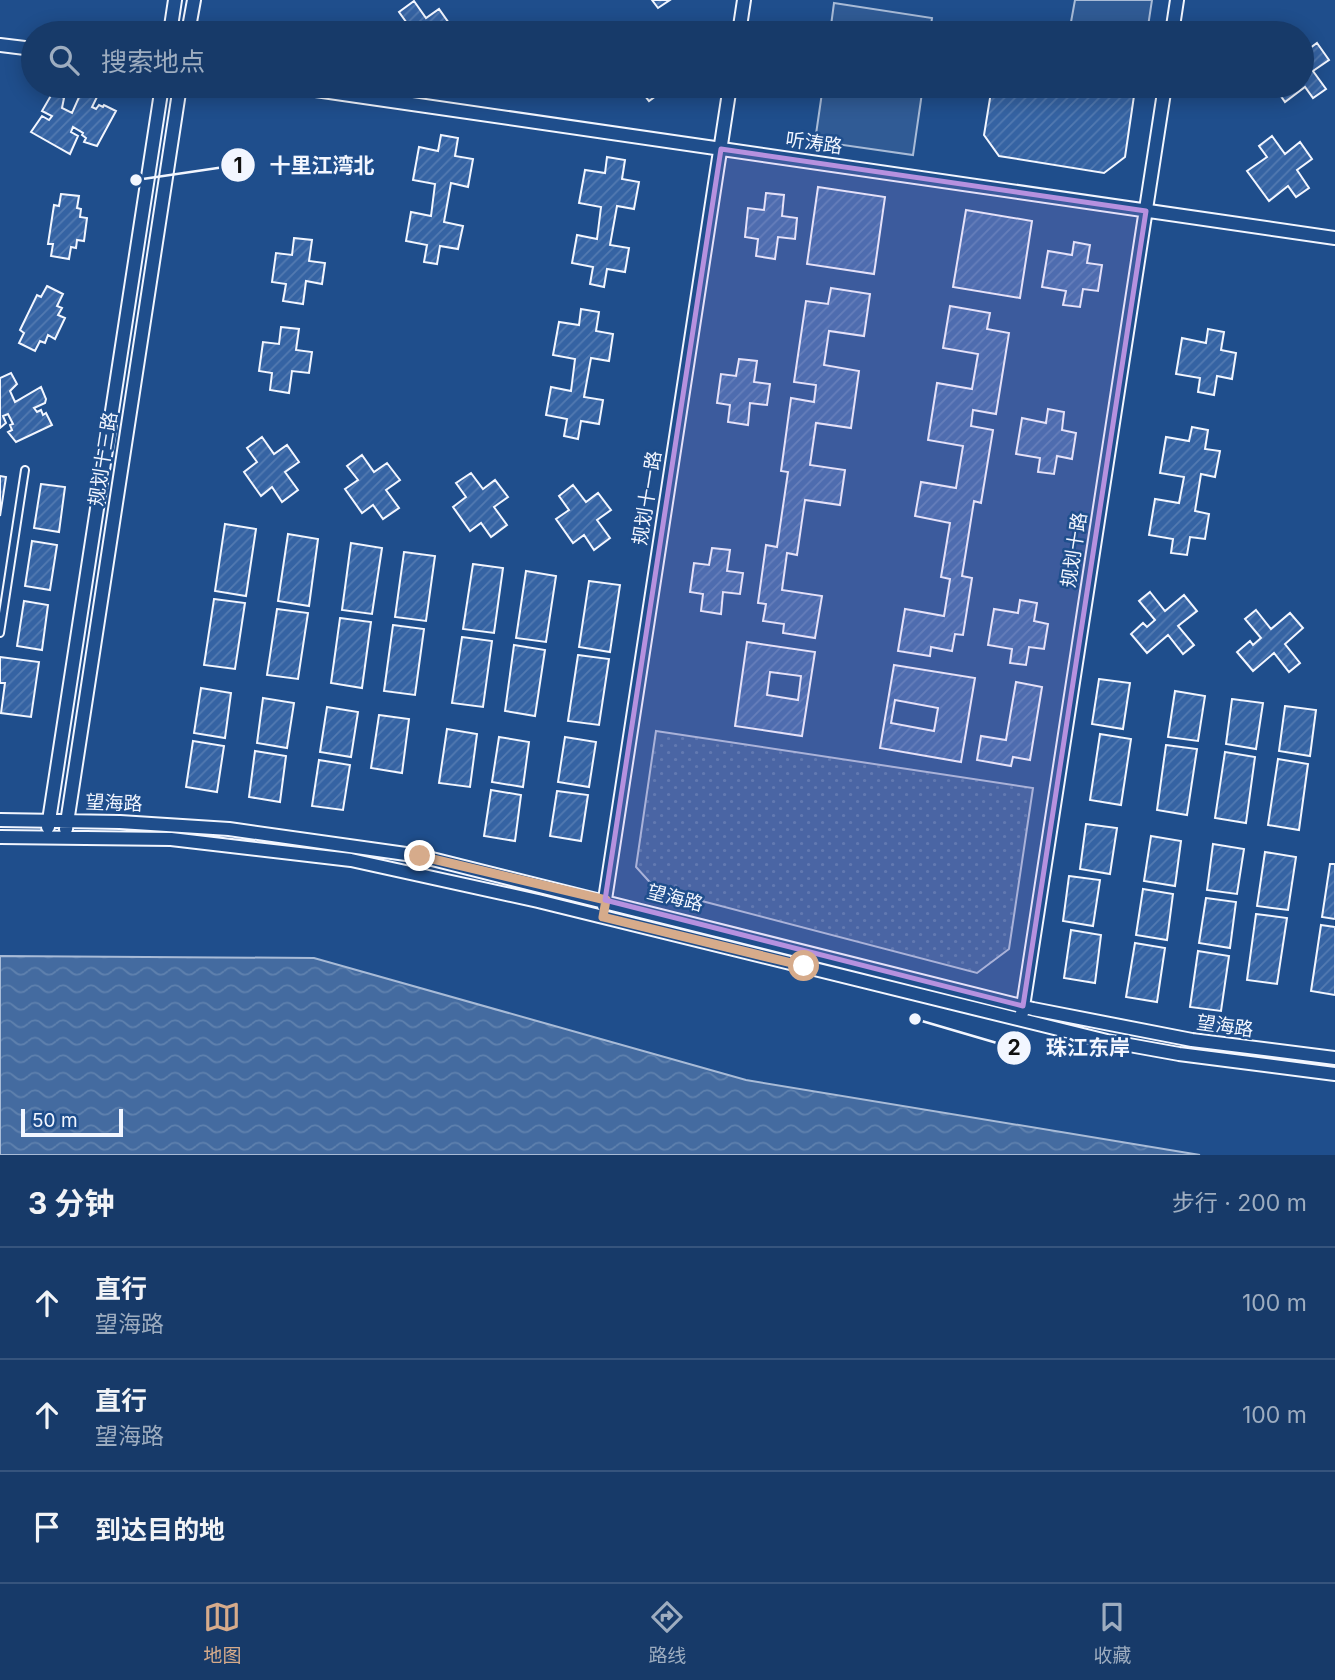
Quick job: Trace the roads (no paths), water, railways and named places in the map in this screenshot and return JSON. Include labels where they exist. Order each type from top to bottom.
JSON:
[{"type":"street","points":[[172,21],[175,0]]},
{"type":"street","points":[[190,21],[194,0]]},
{"type":"street","points":[[741,21],[744,0]]},
{"type":"street","points":[[1174,21],[1177,0]]},
{"type":"street","points":[[0,45],[21,48]]},
{"type":"street","name":"规划十三路","points":[[47,837],[160,98]]},
{"type":"street","name":"规划十三路","points":[[65,837],[178,98]]},
{"type":"street","name":"听涛路","points":[[370,98],[1335,238]]},
{"type":"street","name":"规划十一路","points":[[603,917],[728,98]]},
{"type":"street","name":"规划十路","points":[[1021,1020],[1163,98]]},
{"type":"street","name":"望海路","points":[[0,820],[229,829],[420,856],[606,900],[1023,1006],[1192,1041],[1335,1058]]},
{"type":"street","name":"望海路","points":[[0,837],[171,839],[293,851],[416,873],[1140,1048],[1335,1074]]},
{"type":"lane","points":[[0,633],[25,470]]},
{"type":"water","points":[[0,956],[314,958],[746,1080],[1200,1155],[0,1155]]},
{"type":"place","name":"十里江湾北","points":[[136,180]]},
{"type":"place","name":"珠江东岸","points":[[915,1019]]}]
